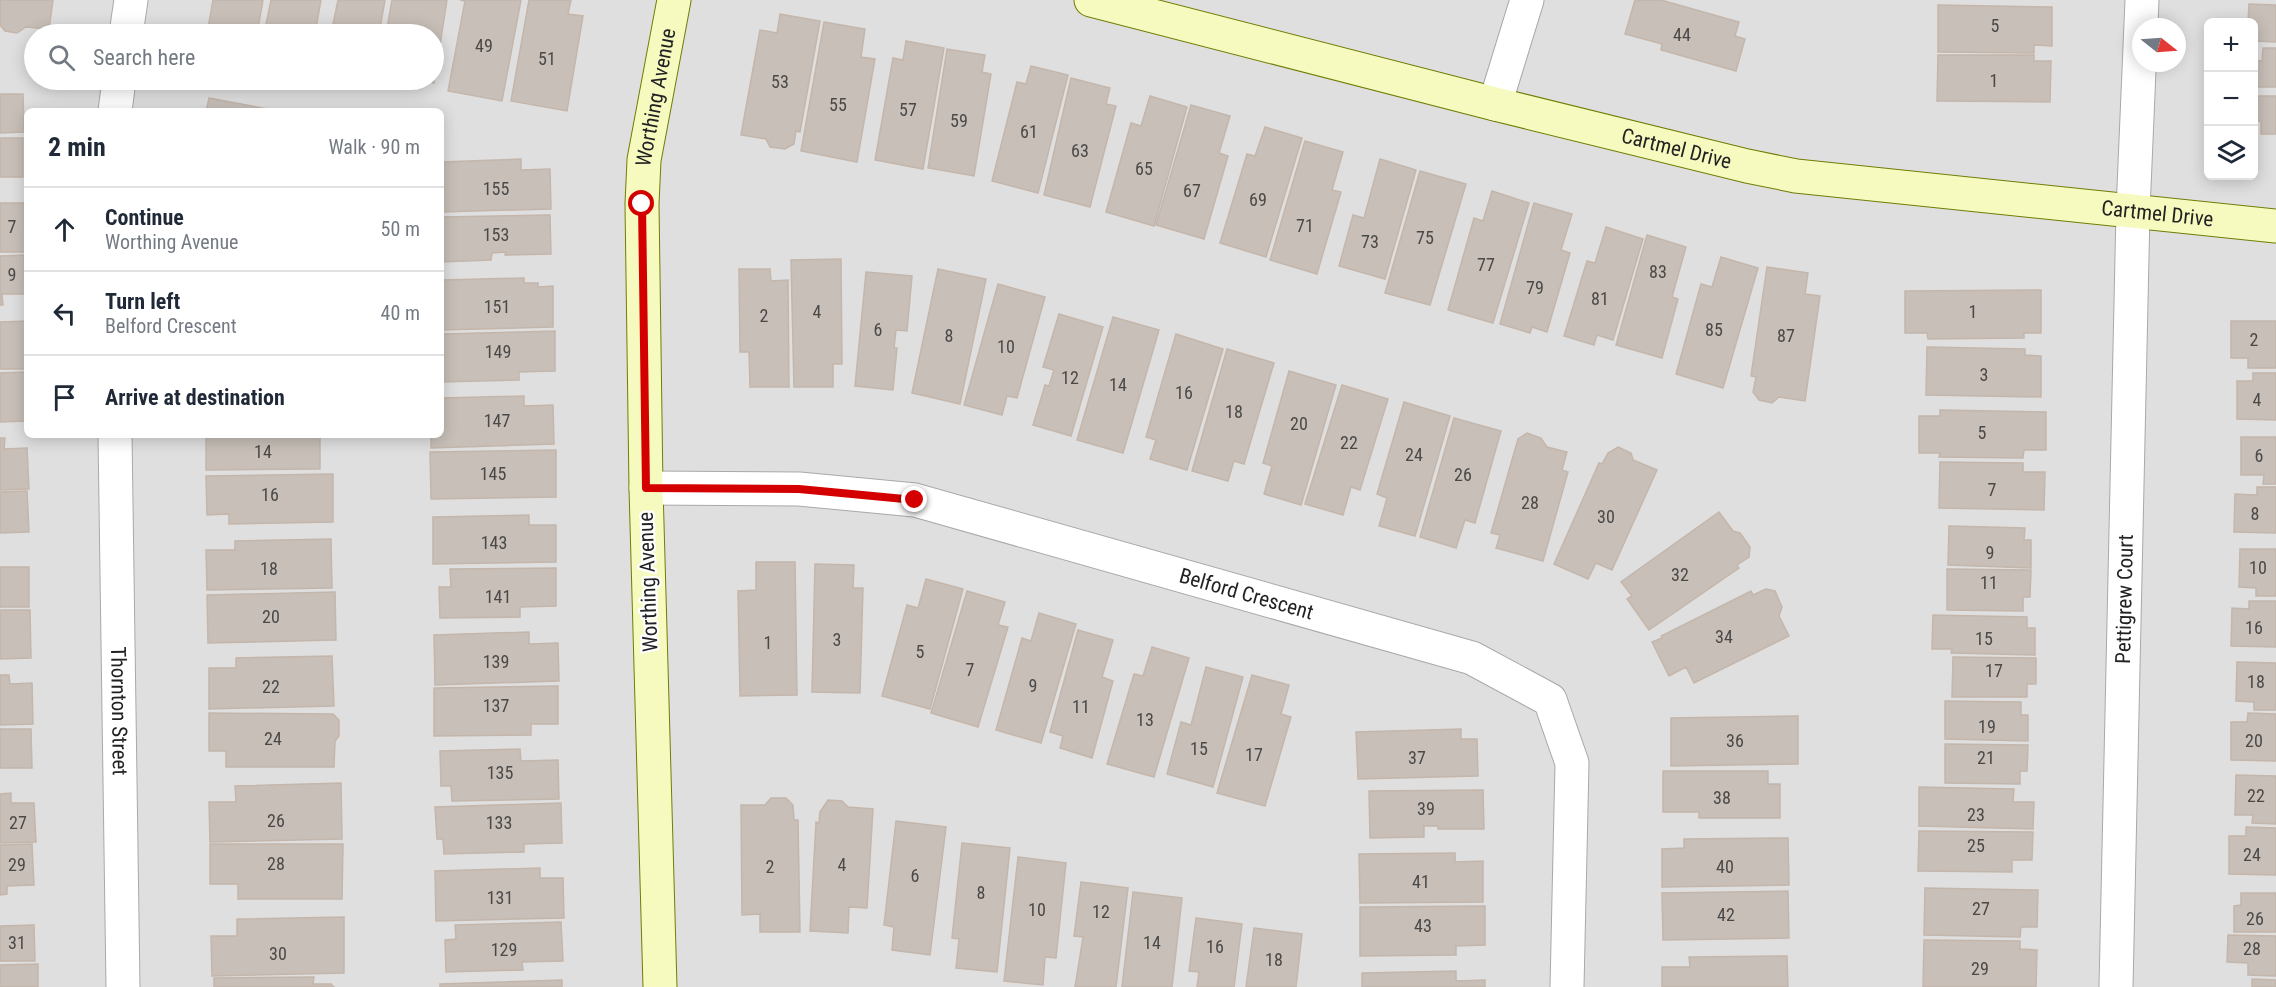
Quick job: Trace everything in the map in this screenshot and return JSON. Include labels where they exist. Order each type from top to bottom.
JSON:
[{"type":"street","points":[[127,24],[131,0]]},
{"type":"street","name":"Worthing Avenue","points":[[660,987],[646,488],[642,204],[644,160],[674,0]]},
{"type":"street","name":"Cartmel Drive","points":[[1090,0],[1495,104],[1796,176],[2276,226]]},
{"type":"street","points":[[1495,104],[1527,0]]},
{"type":"street","name":"Pettigrew Court","points":[[2116,987],[2133,211],[2142,0]]},
{"type":"street","points":[[115,108],[118,90]]},
{"type":"street","name":"Thornton Street","points":[[115,438],[123,987]]},
{"type":"street","name":"Belford Crescent","points":[[646,488],[799,489],[915,500],[1472,658],[1550,700],[1572,763],[1567,987]]},
{"type":"shaded area","points":[[0,0],[2276,0],[2276,987],[0,987]]},
{"type":"building","points":[[0,0],[53,0],[50,24],[24,24],[24,28],[17,33],[5,31],[0,25]]},
{"type":"building","points":[[213,0],[263,0],[259,24],[209,24]]},
{"type":"building","points":[[271,0],[321,0],[317,24],[266,24]]},
{"type":"building","points":[[338,0],[385,0],[381,24],[333,24]]},
{"type":"building","points":[[392,0],[447,0],[443,24],[388,24]]},
{"type":"building","points":[[460,0],[521,0],[502,101],[448,91],[465,1]]},
{"type":"building","points":[[529,0],[571,0],[568,14],[583,16],[567,111],[511,101]]},
{"type":"building","points":[[1635,0],[1661,0],[1739,22],[1735,36],[1745,39],[1736,71],[1661,50],[1662,44],[1625,34]]},
{"type":"building","points":[[2249,4],[2276,5],[2276,42],[2258,41],[2258,18],[2248,18]]},
{"type":"building","points":[[1938,5],[2052,7],[2052,46],[2034,45],[2034,53],[1938,52]]},
{"type":"building","points":[[780,14],[820,21],[800,132],[796,131],[794,144],[785,149],[770,147],[766,139],[741,135],[760,30],[777,33]]},
{"type":"building","points":[[824,22],[865,29],[861,57],[875,59],[857,162],[801,151]]},
{"type":"building","points":[[906,41],[944,48],[923,169],[875,160],[893,58],[903,60]]},
{"type":"building","points":[[2263,48],[2276,48],[2276,87],[2258,87],[2258,60],[2262,61]]},
{"type":"building","points":[[947,49],[985,55],[982,72],[991,74],[974,176],[928,168]]},
{"type":"building","points":[[1938,55],[2034,55],[2034,61],[2051,61],[2050,102],[1937,101]]},
{"type":"building","points":[[1031,66],[1068,75],[1038,193],[992,181],[1017,82],[1026,84]]},
{"type":"building","points":[[1071,78],[1110,88],[1106,104],[1116,106],[1090,207],[1044,195]]},
{"type":"building","points":[[0,94],[23,94],[24,132],[0,133]]},
{"type":"building","points":[[1150,96],[1187,107],[1154,226],[1106,212],[1131,123],[1141,126]]},
{"type":"building","points":[[2258,96],[2276,96],[2276,134],[2261,134],[2261,121],[2258,121]]},
{"type":"building","points":[[209,98],[262,108],[207,108]]},
{"type":"building","points":[[1191,105],[1230,116],[1219,153],[1228,156],[1204,239],[1156,225]]},
{"type":"building","points":[[1265,127],[1302,138],[1266,257],[1220,243],[1247,154],[1255,156]]},
{"type":"building","points":[[0,138],[23,138],[23,177],[0,177]]},
{"type":"building","points":[[1305,141],[1343,152],[1332,190],[1341,192],[1317,274],[1270,260]]},
{"type":"building","points":[[521,159],[521,170],[550,169],[551,209],[444,212],[444,162]]},
{"type":"building","points":[[1380,159],[1416,170],[1385,279],[1339,266],[1353,215],[1364,218]]},
{"type":"building","points":[[1420,171],[1466,184],[1430,305],[1385,293]]},
{"type":"building","points":[[1492,191],[1529,203],[1493,323],[1448,310],[1474,218],[1483,221]]},
{"type":"building","points":[[0,203],[24,203],[24,252],[0,252]]},
{"type":"building","points":[[1534,203],[1572,214],[1561,250],[1570,253],[1547,332],[1532,327],[1530,333],[1500,324]]},
{"type":"building","points":[[550,215],[551,254],[492,253],[491,260],[444,262],[444,217]]},
{"type":"building","points":[[1606,227],[1643,239],[1613,340],[1597,335],[1594,345],[1564,336],[1587,261],[1595,263]]},
{"type":"building","points":[[1647,235],[1686,247],[1672,297],[1678,299],[1662,358],[1616,345]]},
{"type":"building","points":[[24,255],[24,294],[2,294],[3,305],[0,305],[0,256]]},
{"type":"building","points":[[1721,257],[1758,268],[1723,388],[1676,374],[1701,284],[1712,287]]},
{"type":"building","points":[[841,259],[842,364],[833,364],[833,387],[794,387],[791,260]]},
{"type":"building","points":[[1767,267],[1808,273],[1805,294],[1820,296],[1805,401],[1779,397],[1772,403],[1759,400],[1753,392],[1756,377],[1751,376]]},
{"type":"building","points":[[739,269],[770,269],[771,281],[788,280],[789,387],[750,387],[749,352],[740,352]]},
{"type":"building","points":[[938,269],[986,279],[960,404],[912,393]]},
{"type":"building","points":[[866,272],[912,276],[907,331],[896,330],[894,348],[897,348],[893,390],[855,386]]},
{"type":"building","points":[[524,278],[524,283],[538,283],[538,287],[553,286],[553,327],[444,330],[444,280]]},
{"type":"building","points":[[998,284],[1045,297],[1017,398],[1007,396],[1002,415],[964,405]]},
{"type":"building","points":[[2041,290],[2041,333],[2024,333],[2024,338],[1928,339],[1927,333],[1905,333],[1905,291]]},
{"type":"building","points":[[1059,314],[1103,327],[1071,436],[1033,425],[1045,385],[1049,386],[1054,370],[1043,367]]},
{"type":"building","points":[[1113,317],[1159,330],[1123,453],[1077,440]]},
{"type":"building","points":[[24,321],[24,369],[0,369],[0,322]]},
{"type":"building","points":[[2231,321],[2276,321],[2276,368],[2248,368],[2248,358],[2231,358]]},
{"type":"building","points":[[555,331],[555,371],[519,372],[519,380],[444,382],[444,334]]},
{"type":"building","points":[[1176,334],[1223,349],[1187,470],[1150,459],[1156,440],[1146,437]]},
{"type":"building","points":[[1927,347],[2025,349],[2025,355],[2041,356],[2041,397],[1926,395]]},
{"type":"building","points":[[1227,349],[1274,363],[1244,464],[1234,461],[1228,481],[1192,471]]},
{"type":"building","points":[[1289,371],[1336,385],[1301,505],[1264,494],[1272,466],[1263,463]]},
{"type":"building","points":[[24,372],[24,421],[0,422],[0,373]]},
{"type":"building","points":[[2253,373],[2276,373],[2276,420],[2237,419],[2237,381],[2253,381]]},
{"type":"building","points":[[1342,385],[1388,399],[1360,490],[1351,487],[1343,515],[1305,504]]},
{"type":"building","points":[[524,396],[524,406],[553,405],[554,444],[431,448],[431,438],[444,438],[444,398]]},
{"type":"building","points":[[1404,402],[1450,416],[1415,536],[1379,526],[1387,498],[1377,494]]},
{"type":"building","points":[[1940,410],[2046,412],[2046,450],[2024,450],[2023,458],[1939,457],[1940,453],[1919,453],[1919,416],[1940,416]]},
{"type":"building","points":[[1454,418],[1501,431],[1475,523],[1465,520],[1456,548],[1420,537]]},
{"type":"building","points":[[1527,433],[1541,438],[1547,447],[1567,452],[1562,470],[1568,472],[1543,561],[1496,548],[1500,535],[1491,533],[1518,439]]},
{"type":"building","points":[[2241,437],[2276,437],[2276,484],[2263,484],[2264,475],[2241,475]]},
{"type":"building","points":[[0,438],[5,438],[4,449],[27,448],[29,489],[0,490]]},
{"type":"building","points":[[206,438],[320,438],[320,469],[206,470]]},
{"type":"building","points":[[1618,447],[1631,453],[1633,460],[1657,470],[1612,570],[1596,563],[1588,579],[1554,564],[1599,463],[1602,464],[1608,453]]},
{"type":"building","points":[[556,450],[556,497],[431,499],[430,452]]},
{"type":"building","points":[[1940,462],[2023,463],[2023,472],[2045,472],[2044,510],[1939,508]]},
{"type":"building","points":[[333,474],[333,522],[229,524],[229,514],[207,515],[206,476]]},
{"type":"building","points":[[2257,487],[2276,487],[2276,533],[2234,532],[2235,494],[2257,495]]},
{"type":"building","points":[[27,491],[29,532],[0,533],[0,492]]},
{"type":"building","points":[[1719,512],[1733,531],[1740,533],[1750,547],[1749,557],[1737,565],[1739,568],[1649,630],[1627,599],[1632,596],[1621,582]]},
{"type":"building","points":[[529,515],[529,525],[556,525],[556,562],[433,564],[433,517]]},
{"type":"building","points":[[1949,526],[2025,528],[2024,540],[2031,540],[2031,568],[1948,565]]},
{"type":"building","points":[[331,539],[332,588],[207,590],[206,550],[235,550],[235,541]]},
{"type":"building","points":[[2240,549],[2276,549],[2276,596],[2256,596],[2256,588],[2239,587]]},
{"type":"building","points":[[756,562],[795,562],[797,695],[740,696],[738,591],[756,590]]},
{"type":"building","points":[[815,564],[854,565],[853,588],[863,588],[860,693],[812,692]]},
{"type":"building","points":[[0,567],[29,567],[29,607],[0,607]]},
{"type":"building","points":[[556,568],[556,606],[520,607],[520,617],[440,618],[439,587],[451,587],[450,569]]},
{"type":"building","points":[[1947,569],[2031,570],[2030,597],[2023,597],[2023,611],[1947,610]]},
{"type":"building","points":[[926,579],[963,589],[930,709],[882,696],[907,605],[918,608]]},
{"type":"building","points":[[1766,589],[1775,591],[1782,607],[1779,616],[1789,636],[1694,683],[1686,667],[1669,676],[1652,642],[1751,591],[1753,595]]},
{"type":"building","points":[[967,591],[1005,602],[998,625],[1008,627],[978,727],[931,713]]},
{"type":"building","points":[[335,592],[336,640],[208,643],[207,595]]},
{"type":"building","points":[[2249,601],[2276,601],[2276,647],[2231,646],[2232,608],[2249,609]]},
{"type":"building","points":[[0,610],[30,610],[31,658],[0,659]]},
{"type":"building","points":[[1039,613],[1076,624],[1041,743],[996,730],[1022,638],[1031,641]]},
{"type":"building","points":[[1933,615],[2027,617],[2027,628],[2035,628],[2035,655],[1951,653],[1952,649],[1932,649]]},
{"type":"building","points":[[1078,630],[1113,640],[1102,677],[1113,681],[1092,758],[1060,748],[1063,736],[1050,732]]},
{"type":"building","points":[[529,632],[529,644],[558,643],[559,681],[435,685],[434,635]]},
{"type":"building","points":[[1152,647],[1189,658],[1154,777],[1107,764],[1134,674],[1143,676]]},
{"type":"building","points":[[332,656],[334,706],[209,709],[209,668],[236,668],[236,658]]},
{"type":"building","points":[[1953,657],[2036,658],[2036,684],[2027,684],[2027,697],[1952,697]]},
{"type":"building","points":[[2237,662],[2276,663],[2276,710],[2254,710],[2254,702],[2236,701]]},
{"type":"building","points":[[1206,667],[1243,677],[1213,787],[1167,774],[1181,722],[1191,725]]},
{"type":"building","points":[[0,675],[9,675],[10,684],[32,683],[33,724],[0,725]]},
{"type":"building","points":[[1252,675],[1289,685],[1281,714],[1291,717],[1265,806],[1217,793]]},
{"type":"building","points":[[558,686],[558,724],[531,724],[531,735],[434,736],[434,688]]},
{"type":"building","points":[[1945,701],[2021,702],[2021,715],[2028,715],[2028,741],[1945,739]]},
{"type":"building","points":[[209,713],[333,714],[339,720],[334,767],[226,767],[226,751],[209,751]]},
{"type":"building","points":[[2248,713],[2276,714],[2276,761],[2231,760],[2231,722],[2247,722]]},
{"type":"building","points":[[1798,716],[1798,764],[1671,766],[1671,718]]},
{"type":"building","points":[[0,729],[31,729],[32,768],[0,768]]},
{"type":"building","points":[[1461,729],[1461,739],[1477,739],[1478,776],[1358,779],[1356,732]]},
{"type":"building","points":[[1945,744],[2028,745],[2027,771],[2020,771],[2020,784],[1945,783]]},
{"type":"building","points":[[520,749],[521,761],[558,760],[559,799],[452,801],[451,786],[441,786],[440,751]]},
{"type":"building","points":[[1663,771],[1768,771],[1768,784],[1780,784],[1780,818],[1699,818],[1699,812],[1663,812]]},
{"type":"building","points":[[2236,775],[2276,776],[2276,824],[2252,823],[2253,815],[2235,815]]},
{"type":"building","points":[[341,783],[342,839],[210,842],[209,802],[236,802],[235,786]]},
{"type":"building","points":[[1919,787],[2014,789],[2013,802],[2034,802],[2033,829],[1919,826]]},
{"type":"building","points":[[1483,790],[1484,829],[1438,829],[1438,826],[1424,826],[1424,837],[1370,838],[1369,791]]},
{"type":"building","points":[[11,793],[11,803],[34,803],[36,842],[0,843],[0,794]]},
{"type":"building","points":[[771,798],[786,798],[793,805],[794,820],[798,820],[800,932],[760,932],[760,914],[742,915],[741,805],[765,805]]},
{"type":"building","points":[[828,800],[842,801],[848,807],[873,809],[867,908],[849,907],[848,933],[810,931],[816,822],[819,823],[820,812]]},
{"type":"building","points":[[561,803],[562,843],[524,844],[524,852],[444,854],[443,839],[437,839],[435,807]]},
{"type":"building","points":[[896,821],[946,827],[930,955],[892,950],[894,927],[884,925]]},
{"type":"building","points":[[2246,827],[2276,828],[2276,875],[2229,874],[2229,836],[2246,836]]},
{"type":"building","points":[[1919,831],[2033,832],[2032,860],[2012,860],[2012,872],[1918,871]]},
{"type":"building","points":[[1788,838],[1789,885],[1662,887],[1662,849],[1684,848],[1684,839]]},
{"type":"building","points":[[962,843],[1010,848],[997,972],[956,968],[959,939],[952,938]]},
{"type":"building","points":[[32,844],[34,885],[7,886],[7,894],[0,895],[0,845]]},
{"type":"building","points":[[210,844],[343,844],[342,899],[238,899],[238,884],[210,884]]},
{"type":"building","points":[[1455,853],[1455,862],[1483,861],[1483,902],[1360,903],[1359,854]]},
{"type":"building","points":[[1018,857],[1066,863],[1056,958],[1045,957],[1043,985],[1004,981]]},
{"type":"building","points":[[540,868],[540,878],[563,878],[564,918],[436,921],[435,871]]},
{"type":"building","points":[[1081,882],[1128,888],[1116,987],[1075,987],[1083,937],[1074,936]]},
{"type":"building","points":[[1925,888],[2038,890],[2037,927],[2021,927],[2020,937],[1924,935]]},
{"type":"building","points":[[1788,891],[1789,938],[1663,940],[1662,893]]},
{"type":"building","points":[[1133,892],[1182,898],[1172,987],[1122,987]]},
{"type":"building","points":[[2241,893],[2276,893],[2276,932],[2234,932],[2234,906],[2241,905]]},
{"type":"building","points":[[1485,906],[1485,945],[1456,946],[1456,955],[1360,956],[1360,907]]},
{"type":"building","points":[[344,917],[344,973],[212,976],[211,936],[237,936],[237,919]]},
{"type":"building","points":[[1196,918],[1242,924],[1234,987],[1197,987],[1199,972],[1189,971]]},
{"type":"building","points":[[561,922],[563,961],[522,962],[523,970],[446,972],[445,940],[456,939],[455,925]]},
{"type":"building","points":[[34,925],[35,961],[0,961],[0,926]]},
{"type":"building","points":[[1254,928],[1302,934],[1296,987],[1246,987]]},
{"type":"building","points":[[2228,935],[2276,936],[2276,976],[2248,975],[2248,963],[2227,962]]},
{"type":"building","points":[[1924,940],[2020,941],[2020,949],[2037,950],[2036,987],[1923,987]]},
{"type":"building","points":[[1787,956],[1788,987],[1662,987],[1662,967],[1690,967],[1689,957]]},
{"type":"building","points":[[38,964],[38,987],[0,987],[0,965]]},
{"type":"building","points":[[1456,971],[1456,981],[1485,980],[1485,987],[1362,987],[1362,973]]},
{"type":"building","points":[[314,977],[313,984],[331,984],[334,987],[214,987],[214,978]]},
{"type":"building","points":[[2252,979],[2276,980],[2276,987],[2252,987]]},
{"type":"building","points":[[562,980],[562,987],[440,987],[440,984]]},
{"type":"route","points":[[642,204],[646,488],[799,489],[915,500]]}]
